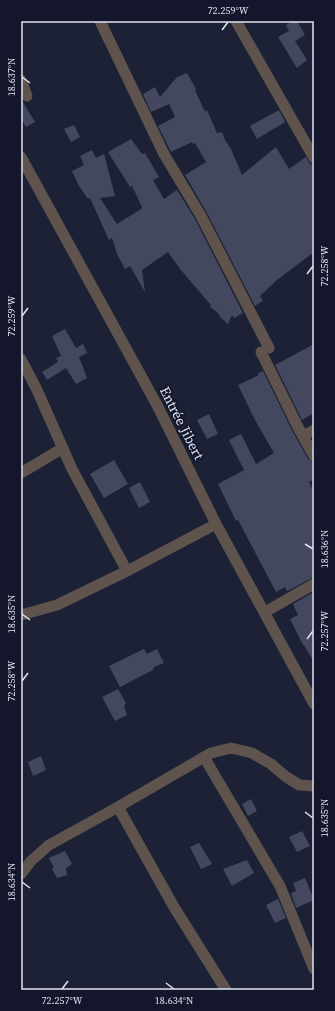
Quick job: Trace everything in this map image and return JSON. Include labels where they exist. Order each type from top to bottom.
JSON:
[{"type":"street","points":[[100,21],[164,154],[202,216],[265,350],[303,436],[314,456]]},
{"type":"street","points":[[236,21],[314,158]]},
{"type":"street","points":[[21,80],[28,96]]},
{"type":"street","name":"Entrée Jibert","points":[[21,157],[157,405],[216,524],[314,704]]},
{"type":"street","points":[[21,359],[37,390],[72,469],[127,571]]},
{"type":"street","points":[[303,436],[314,430]]},
{"type":"street","points":[[21,473],[63,448]]},
{"type":"street","points":[[21,615],[57,605],[127,571],[216,524]]},
{"type":"street","points":[[265,612],[314,584]]},
{"type":"street","points":[[21,874],[31,861],[49,845],[118,808],[211,753],[231,748],[252,753],[271,764],[284,776],[299,785],[314,786]]},
{"type":"street","points":[[204,757],[280,886],[314,969]]},
{"type":"street","points":[[118,808],[174,907],[226,990]]},
{"type":"building","points":[[293,21],[297,21],[305,35],[295,41],[307,60],[297,68],[278,37],[289,31],[286,25]]},
{"type":"building","points":[[187,73],[196,89],[195,90],[205,112],[207,110],[217,133],[222,132],[242,175],[276,147],[289,169],[306,157],[310,164],[314,165],[314,252],[277,280],[260,296],[263,301],[255,306],[207,213],[185,175],[206,162],[195,143],[193,144],[192,142],[171,152],[158,126],[175,117],[169,104],[151,112],[143,94],[155,87],[160,97],[177,77]]},
{"type":"building","points":[[21,99],[35,122],[26,127],[21,118]]},
{"type":"building","points":[[279,110],[285,122],[257,139],[250,126]]},
{"type":"building","points":[[74,125],[80,137],[71,142],[64,129]]},
{"type":"building","points":[[131,139],[142,154],[145,153],[159,177],[153,180],[164,199],[177,190],[195,219],[243,313],[234,318],[232,315],[228,324],[209,306],[211,305],[180,269],[168,252],[142,270],[145,292],[130,266],[125,269],[117,254],[112,238],[109,240],[90,198],[88,199],[79,186],[72,171],[84,165],[80,156],[92,150],[96,158],[104,154],[115,196],[100,198],[117,224],[141,209],[142,207],[132,186],[130,187],[108,152]]},
{"type":"building","points":[[65,329],[76,348],[83,344],[87,353],[79,357],[87,378],[76,384],[66,368],[47,380],[42,372],[58,362],[56,358],[61,356],[52,336]]},
{"type":"building","points":[[314,344],[314,413],[302,420],[275,365]]},
{"type":"building","points":[[263,371],[293,432],[308,459],[314,463],[314,479],[309,482],[314,492],[314,577],[287,591],[285,587],[276,592],[238,520],[236,521],[218,484],[244,470],[229,440],[241,434],[256,464],[274,453],[255,420],[238,385],[259,375],[258,373]]},
{"type":"building","points":[[209,414],[218,434],[207,439],[197,420]]},
{"type":"building","points":[[114,460],[128,484],[104,498],[90,474]]},
{"type":"building","points":[[140,482],[150,502],[139,508],[129,488]]},
{"type":"building","points":[[314,592],[314,662],[303,645],[290,619],[298,615],[293,604]]},
{"type":"building","points":[[144,649],[147,654],[157,649],[164,663],[154,667],[153,670],[120,687],[109,666]]},
{"type":"building","points":[[118,689],[126,703],[124,706],[127,715],[115,721],[102,697]]},
{"type":"building","points":[[41,756],[46,770],[33,776],[28,762]]},
{"type":"building","points":[[251,799],[257,811],[248,816],[242,804]]},
{"type":"building","points":[[302,831],[310,846],[297,852],[289,837]]},
{"type":"building","points":[[199,843],[212,864],[201,869],[190,847]]},
{"type":"building","points":[[65,851],[72,864],[66,868],[67,875],[57,878],[52,869],[54,868],[49,858]]},
{"type":"building","points":[[247,860],[254,873],[232,886],[223,869]]},
{"type":"building","points":[[305,878],[314,900],[296,908],[291,893],[296,891],[293,883]]},
{"type":"building","points":[[278,899],[286,918],[275,923],[266,905]]}]
